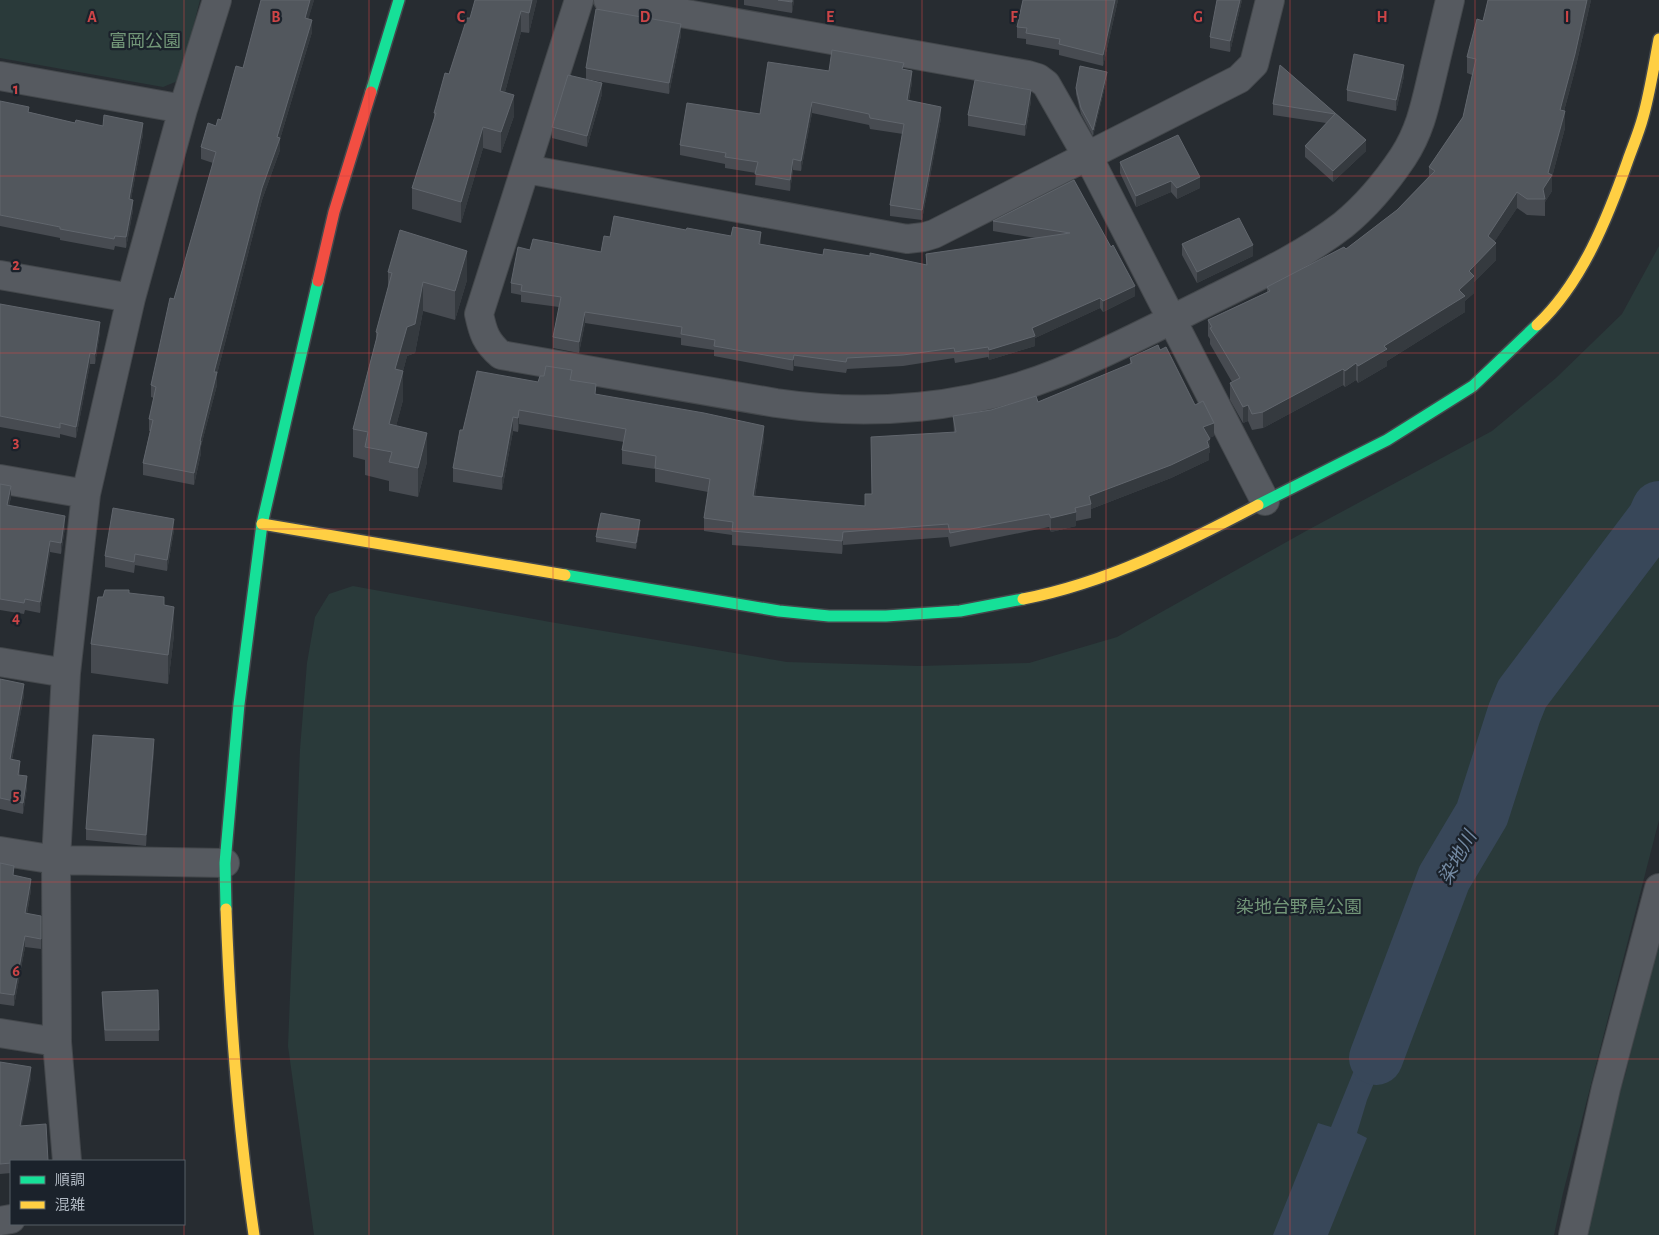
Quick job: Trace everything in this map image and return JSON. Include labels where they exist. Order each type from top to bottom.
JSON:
[{"type":"street","points":[[68,1160],[57,1042],[56,860],[66,673],[86,494],[131,298],[217,0]]},
{"type":"street","points":[[254,1235],[244,1168],[229,988],[225,863],[239,704],[262,524],[334,212],[399,0]]},
{"type":"street","points":[[579,0],[479,314],[483,331],[490,346],[501,355],[801,406],[856,410],[898,410],[968,399],[1040,380],[1085,362],[1172,320],[1262,274],[1324,238],[1344,224],[1369,200],[1403,158],[1417,132],[1450,0]]},
{"type":"street","points":[[608,0],[1028,74],[1046,84],[1052,90],[1088,156],[1265,501]]},
{"type":"street","points":[[526,169],[915,239],[934,234],[1239,79],[1254,64],[1270,0]]},
{"type":"street","points":[[262,524],[779,611],[829,616],[886,616],[960,611],[1038,596],[1102,576],[1200,535],[1387,440],[1473,386],[1549,314],[1574,279],[1599,233],[1615,198],[1643,118],[1659,39]]},
{"type":"street","points":[[0,76],[184,109]]},
{"type":"street","points":[[0,276],[131,298]]},
{"type":"street","points":[[0,479],[86,494]]},
{"type":"street","points":[[0,662],[66,673]]},
{"type":"street","points":[[0,851],[56,860],[225,863]]},
{"type":"street","points":[[1573,1235],[1606,1088],[1659,888]]},
{"type":"street","points":[[0,1034],[57,1042]]},
{"type":"green space","name":"富岡公園","points":[[0,0],[200,0],[180,80],[163,87],[0,58]]},
{"type":"green space","name":"染地台野鳥公園","points":[[1659,246],[1659,820],[1563,1193],[1554,1235],[314,1235],[288,1046],[300,749],[307,663],[315,617],[329,594],[353,586],[787,662],[919,666],[1029,663],[1117,637],[1306,531],[1492,431],[1556,378],[1622,314]]},
{"type":"green space","points":[[1659,938],[1659,1235],[1586,1235],[1607,1133],[1626,1072]]},
{"type":"water","points":[[1389,984],[1411,993],[1367,1100],[1357,1133],[1367,1138],[1328,1235],[1273,1235],[1318,1123],[1331,1127]]},
{"type":"building","points":[[261,0],[310,0],[305,18],[312,20],[277,137],[280,138],[262,188],[214,372],[217,372],[194,473],[143,463],[153,420],[149,419],[156,387],[151,385],[170,298],[174,299],[216,152],[201,147],[208,123],[216,126],[218,119],[221,120],[236,66],[243,68]]},
{"type":"building","points":[[475,0],[532,0],[529,13],[521,11],[500,91],[514,95],[501,132],[483,127],[461,202],[412,188],[436,113],[434,113],[445,73],[449,74],[467,18],[470,18]]},
{"type":"building","points":[[1023,0],[1115,0],[1103,55],[1059,44],[1060,39],[1026,33],[1027,28],[1017,27]]},
{"type":"building","points":[[1217,0],[1240,0],[1230,41],[1210,37]]},
{"type":"building","points":[[1488,0],[1587,0],[1560,110],[1565,111],[1548,173],[1552,175],[1543,189],[1545,199],[1527,199],[1517,192],[1488,236],[1496,243],[1469,271],[1474,276],[1459,290],[1465,296],[1384,346],[1387,349],[1358,366],[1356,363],[1345,371],[1343,369],[1263,412],[1252,414],[1248,405],[1243,407],[1230,383],[1240,378],[1210,328],[1212,327],[1208,320],[1270,291],[1267,287],[1344,247],[1346,249],[1397,210],[1435,171],[1429,167],[1463,117],[1476,59],[1467,57],[1477,19],[1483,21]]},
{"type":"building","points":[[596,9],[681,24],[669,83],[586,68]]},
{"type":"building","points":[[832,50],[904,63],[902,69],[912,71],[907,100],[941,107],[922,210],[890,205],[904,124],[870,118],[869,114],[812,102],[801,161],[793,159],[790,180],[755,174],[758,162],[725,157],[726,153],[680,145],[687,103],[760,114],[768,62],[829,71]]},
{"type":"building","points":[[1354,54],[1404,65],[1396,100],[1347,90]]},
{"type":"building","points":[[1280,65],[1366,140],[1333,171],[1305,146],[1335,114],[1273,104]]},
{"type":"building","points":[[1080,66],[1107,72],[1093,130],[1081,108],[1076,88]]},
{"type":"building","points":[[568,75],[602,83],[587,136],[552,127]]},
{"type":"building","points":[[975,80],[1031,90],[1025,125],[968,115]]},
{"type":"building","points":[[0,101],[29,107],[28,112],[75,123],[76,120],[103,126],[104,115],[143,123],[129,199],[133,200],[126,237],[115,236],[114,239],[0,215]]},
{"type":"building","points":[[1178,135],[1200,177],[1177,188],[1171,181],[1136,196],[1120,162]]},
{"type":"building","points":[[1074,180],[1135,286],[1103,301],[1100,298],[1032,328],[1035,336],[989,350],[988,347],[955,352],[954,348],[903,355],[847,358],[846,362],[794,355],[793,360],[714,346],[715,340],[681,334],[682,327],[585,312],[579,342],[553,337],[561,297],[521,291],[522,285],[511,283],[518,247],[530,250],[533,239],[601,252],[604,236],[610,237],[614,216],[686,230],[687,228],[731,236],[733,227],[761,232],[759,244],[823,255],[824,249],[870,256],[870,253],[927,265],[926,254],[1070,233],[993,221]]},
{"type":"building","points":[[1239,218],[1253,245],[1197,272],[1182,244]]},
{"type":"building","points":[[400,230],[467,251],[455,291],[423,282],[415,324],[407,327],[395,369],[403,371],[389,424],[427,433],[418,468],[389,462],[392,452],[365,447],[368,432],[353,429],[378,333],[376,332],[392,273],[388,272]]},
{"type":"building","points":[[0,304],[100,322],[95,354],[90,353],[76,427],[60,423],[60,428],[0,416]]},
{"type":"building","points":[[1158,345],[1160,350],[1166,347],[1195,405],[1203,401],[1214,423],[1203,427],[1210,439],[1207,441],[1209,447],[1171,465],[1089,496],[1091,504],[1075,508],[1076,512],[1051,518],[1049,514],[950,533],[948,524],[843,532],[842,541],[732,531],[733,522],[704,518],[710,479],[655,468],[656,456],[622,450],[626,429],[519,410],[518,418],[513,417],[502,477],[453,468],[460,430],[463,430],[477,371],[538,382],[540,376],[544,376],[546,366],[572,370],[570,380],[596,384],[595,394],[704,413],[764,426],[753,496],[865,506],[865,494],[872,494],[871,437],[956,432],[953,416],[991,410],[1036,396],[1038,402],[1132,363],[1130,358]]},
{"type":"building","points":[[0,484],[11,486],[7,505],[65,516],[61,543],[50,541],[40,602],[25,599],[24,603],[0,599]]},
{"type":"building","points":[[113,508],[174,519],[167,560],[135,554],[134,562],[105,556]]},
{"type":"building","points":[[601,513],[640,520],[636,543],[596,537]]},
{"type":"building","points":[[105,590],[129,590],[129,593],[164,597],[164,605],[174,607],[168,655],[91,644],[98,597],[103,597]]},
{"type":"building","points":[[0,679],[24,684],[10,759],[20,761],[18,775],[27,776],[23,803],[0,798]]},
{"type":"building","points":[[93,735],[154,739],[146,835],[86,829]]},
{"type":"building","points":[[0,863],[14,866],[13,875],[31,879],[25,913],[41,916],[41,939],[25,936],[14,995],[0,993]]},
{"type":"building","points":[[158,990],[159,1030],[105,1030],[102,992]]},
{"type":"building","points":[[0,1062],[31,1067],[20,1126],[46,1124],[48,1160],[10,1160],[10,1163],[0,1164]]},
{"type":"waterway","name":"染地川","points":[[1376,1058],[1444,878],[1482,814],[1522,694],[1654,519],[1659,508]]},
{"type":"traffic: fast","points":[[371,92],[399,0]]},
{"type":"traffic: fast","points":[[226,909],[225,863],[239,704],[262,524],[318,281]]},
{"type":"traffic: fast","points":[[1258,505],[1387,440],[1473,386],[1537,325]]},
{"type":"traffic: fast","points":[[565,575],[779,611],[829,616],[886,616],[960,611],[1023,599]]},
{"type":"traffic: slow","points":[[1537,325],[1567,290],[1592,248],[1612,204],[1641,123],[1659,39]]},
{"type":"traffic: slow","points":[[1023,599],[1054,592],[1114,573],[1173,548],[1258,505]]},
{"type":"traffic: slow","points":[[262,524],[565,575]]},
{"type":"traffic: slow","points":[[226,909],[230,991],[243,1154],[254,1235]]},
{"type":"traffic: jam","points":[[318,281],[334,212],[371,92]]}]
